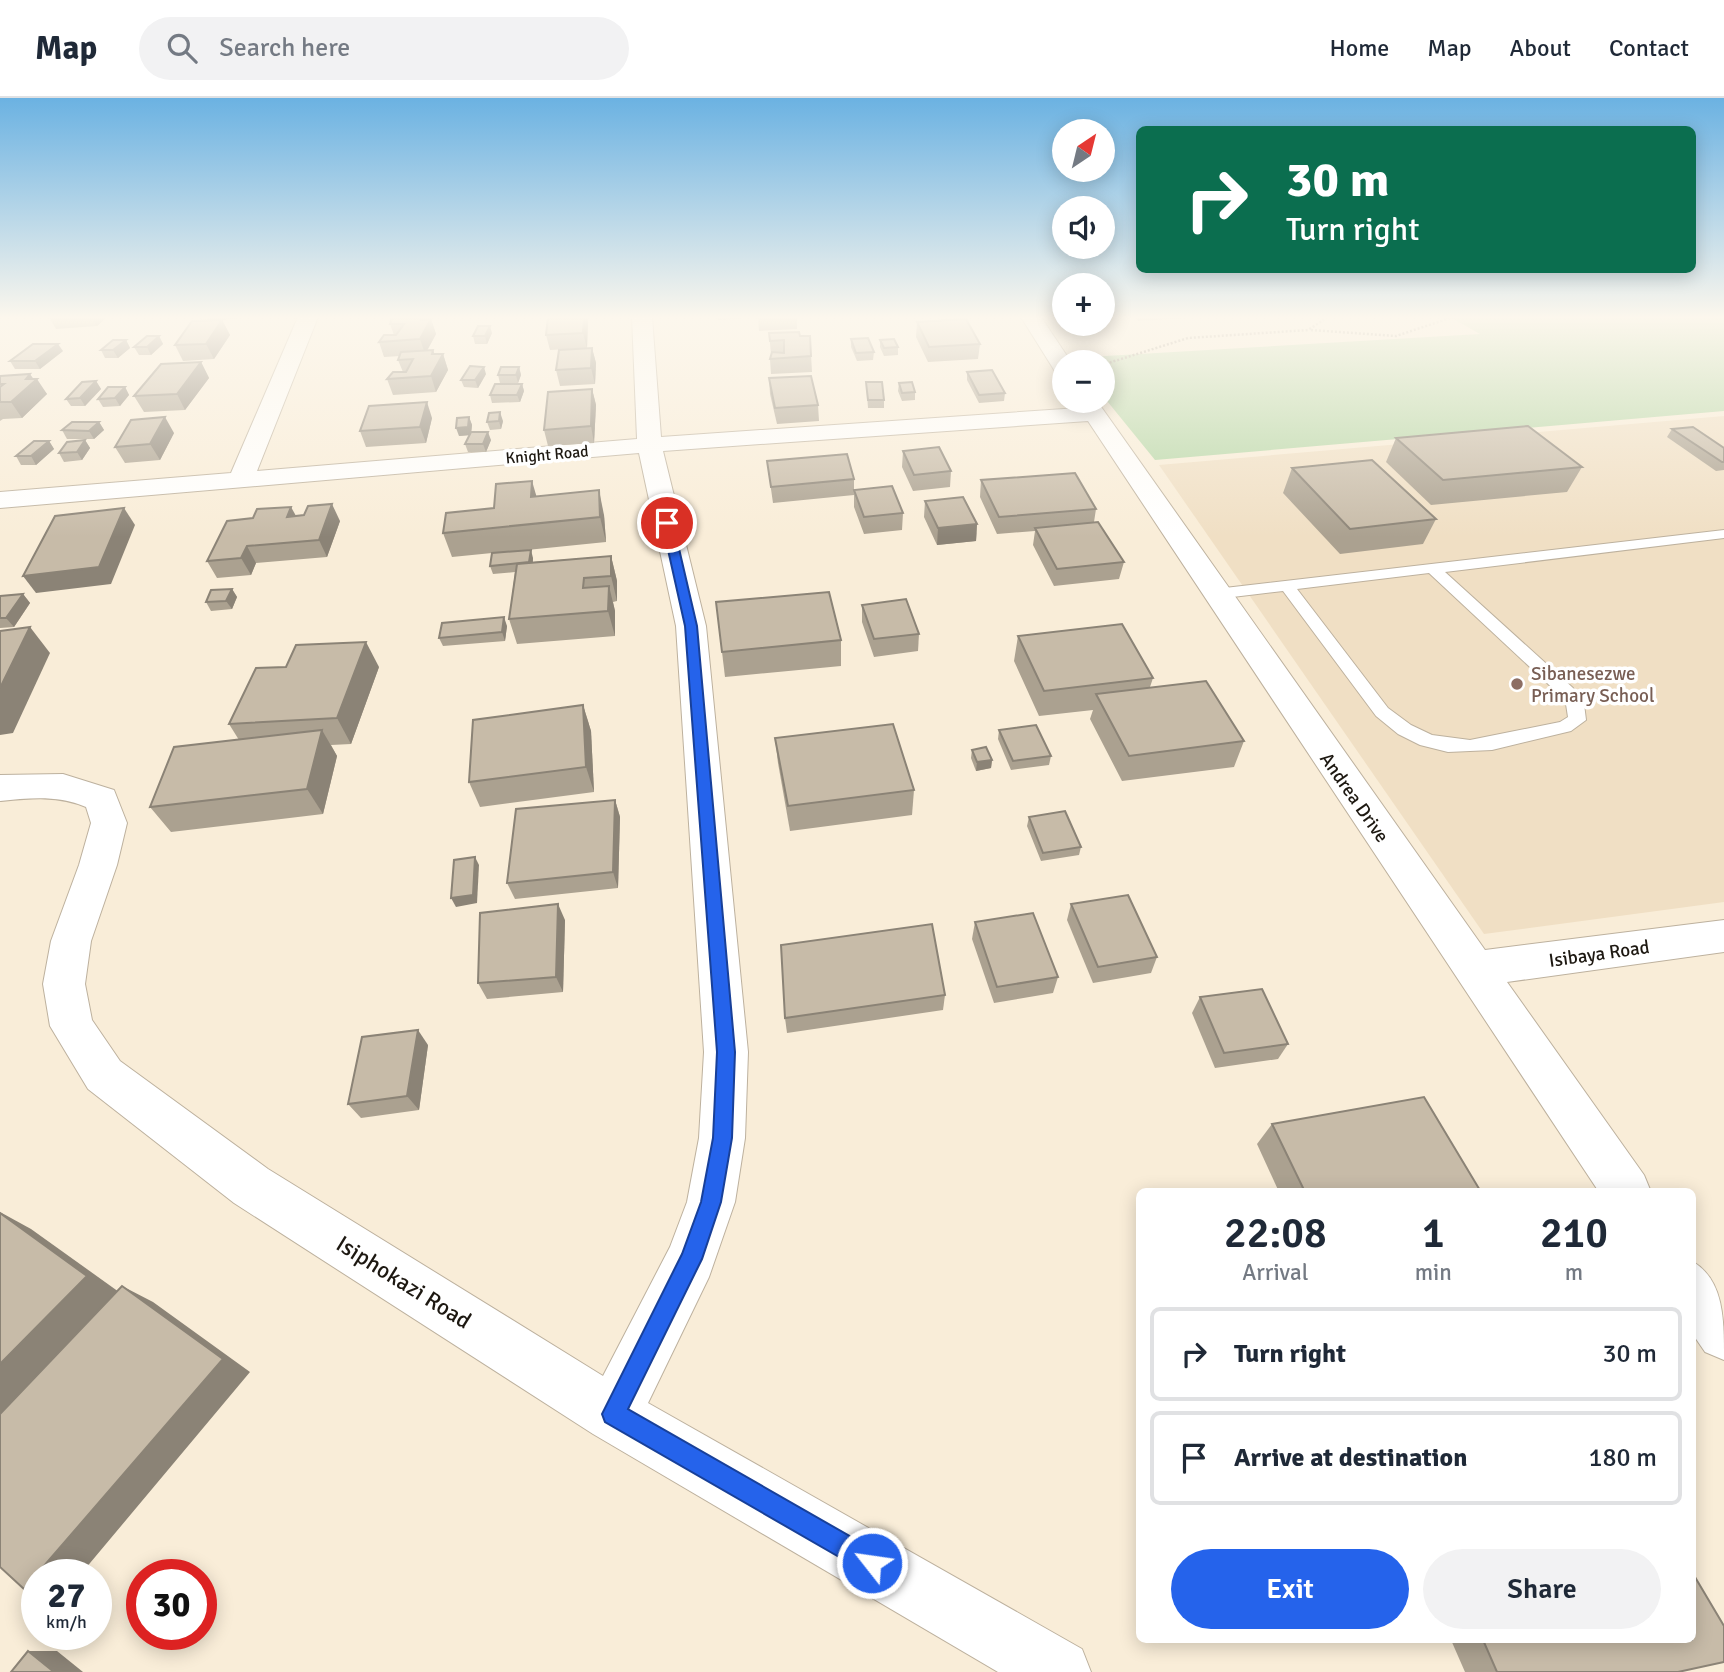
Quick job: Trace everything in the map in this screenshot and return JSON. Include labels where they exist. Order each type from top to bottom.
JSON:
[{"type":"street","points":[[240,481],[278,390]]},
{"type":"street","points":[[613,1414],[691,1259],[711,1202],[722,1138],[726,1052],[691,626],[649,445],[646,390]]},
{"type":"street","name":"Knight Road","points":[[0,500],[1052,410]]},
{"type":"street","name":"Andrea Drive","points":[[1094,413],[1624,1188]]},
{"type":"street","name":"Isiphokazi Road","points":[[0,788],[45,784],[77,788],[100,799],[109,823],[98,865],[71,941],[64,984],[72,1026],[104,1075],[251,1186],[613,1414],[1059,1672]]},
{"type":"street","name":"Isibaya Road","points":[[1474,969],[1724,936]]},
{"type":"street","points":[[1696,1293],[1724,1333]]},
{"type":"lane","points":[[1216,594],[1724,534]]},
{"type":"lane","points":[[1287,586],[1382,712],[1400,728],[1428,742],[1463,748],[1565,727],[1577,720],[1575,704],[1567,692],[1432,568]]},
{"type":"shaded area","name":"Sibanesezwe Primary School","points":[[1724,416],[1724,902],[1484,934],[1159,465]]},
{"type":"green space","points":[[1115,390],[1724,390],[1724,411],[1155,460],[1115,411]]},
{"type":"building","points":[[0,390],[24,390],[11,402],[0,402]]},
{"type":"building","points":[[74,390],[87,390],[80,398],[66,399]]},
{"type":"building","points":[[105,390],[122,390],[115,398],[98,399]]},
{"type":"building","points":[[139,390],[180,390],[177,394],[134,396]]},
{"type":"building","points":[[492,390],[519,390],[517,395],[490,395]]},
{"type":"building","points":[[592,390],[591,426],[544,430],[548,392]]},
{"type":"building","points":[[771,390],[814,390],[818,405],[775,408]]},
{"type":"building","points":[[867,390],[883,390],[884,400],[868,400]]},
{"type":"building","points":[[977,390],[1004,390],[1005,393],[979,395]]},
{"type":"building","points":[[427,402],[420,427],[360,431],[369,406]]},
{"type":"building","points":[[500,412],[499,421],[487,422],[489,413]]},
{"type":"building","points":[[165,417],[150,444],[115,447],[131,420]]},
{"type":"building","points":[[469,417],[468,427],[456,428],[457,418]]},
{"type":"building","points":[[72,422],[99,422],[89,431],[62,430]]},
{"type":"building","points":[[1528,426],[1582,467],[1443,480],[1396,438]]},
{"type":"building","points":[[1693,427],[1724,448],[1724,462],[1672,429]]},
{"type":"building","points":[[471,432],[488,432],[483,444],[465,444]]},
{"type":"building","points":[[85,440],[77,452],[59,453],[67,442]]},
{"type":"building","points":[[34,441],[49,441],[31,456],[16,456]]},
{"type":"building","points":[[939,447],[951,471],[914,475],[903,451]]},
{"type":"building","points":[[847,454],[854,479],[771,487],[767,461]]},
{"type":"building","points":[[1372,460],[1436,519],[1350,529],[1292,468]]},
{"type":"building","points":[[1075,473],[1096,509],[999,517],[981,480]]},
{"type":"building","points":[[532,481],[531,497],[599,490],[600,517],[443,533],[446,513],[494,508],[496,484]]},
{"type":"building","points":[[892,486],[903,513],[864,517],[854,490]]},
{"type":"building","points":[[963,497],[977,524],[938,528],[925,501]]},
{"type":"building","points":[[332,504],[319,540],[247,546],[241,558],[207,561],[227,521],[253,518],[257,509],[291,507],[287,517],[304,515],[308,506]]},
{"type":"building","points":[[124,508],[99,567],[23,576],[55,516]]},
{"type":"building","points":[[1098,522],[1124,562],[1057,569],[1035,528]]},
{"type":"building","points":[[531,550],[529,562],[490,566],[492,553]]},
{"type":"building","points":[[611,556],[611,576],[584,578],[583,588],[609,586],[608,611],[509,619],[517,564]]},
{"type":"building","points":[[232,589],[226,601],[206,602],[211,590]]},
{"type":"building","points":[[829,592],[841,640],[722,652],[716,602]]},
{"type":"building","points":[[23,594],[6,618],[0,618],[0,596]]},
{"type":"building","points":[[906,599],[919,634],[874,639],[862,605]]},
{"type":"building","points":[[504,617],[502,632],[439,638],[442,623]]},
{"type":"building","points":[[1122,624],[1153,678],[1044,691],[1018,636]]},
{"type":"building","points":[[30,627],[0,688],[0,631]]},
{"type":"building","points":[[366,642],[337,718],[229,724],[256,668],[286,667],[296,645]]},
{"type":"building","points":[[1206,681],[1244,741],[1129,756],[1096,694]]},
{"type":"building","points":[[583,705],[586,767],[469,782],[473,720]]},
{"type":"building","points":[[893,724],[914,790],[788,806],[775,738]]},
{"type":"building","points":[[1036,725],[1051,756],[1013,761],[999,730]]},
{"type":"building","points":[[322,730],[307,789],[150,807],[174,747]]},
{"type":"building","points":[[986,747],[992,760],[977,762],[972,750]]},
{"type":"building","points":[[615,800],[613,872],[507,883],[516,809]]},
{"type":"building","points":[[1065,811],[1081,847],[1043,853],[1029,817]]},
{"type":"building","points":[[475,857],[473,895],[451,898],[454,860]]},
{"type":"building","points":[[1128,895],[1157,957],[1098,967],[1071,904]]},
{"type":"building","points":[[558,904],[556,977],[478,983],[480,913]]},
{"type":"building","points":[[1033,913],[1058,977],[997,987],[975,922]]},
{"type":"building","points":[[932,924],[945,995],[785,1018],[781,945]]},
{"type":"building","points":[[1262,989],[1288,1044],[1224,1053],[1200,997]]},
{"type":"building","points":[[418,1030],[407,1096],[348,1104],[362,1037]]},
{"type":"building","points":[[1424,1097],[1479,1188],[1303,1188],[1272,1124]]},
{"type":"building","points":[[0,1213],[87,1276],[0,1364]]},
{"type":"building","points":[[122,1286],[223,1359],[50,1559],[21,1559],[21,1586],[0,1567],[0,1414]]},
{"type":"building","points":[[1696,1579],[1724,1626],[1724,1662],[1678,1672],[1497,1672],[1484,1643],[1696,1643]]},
{"type":"building","points":[[28,1651],[54,1672],[11,1672]]},
{"type":"place","name":"Sibanesezwe Primary School","points":[[1517,684]]},
{"type":"route","points":[[667,523],[691,626],[726,1052],[722,1138],[711,1202],[691,1259],[613,1414],[872,1563]]}]
